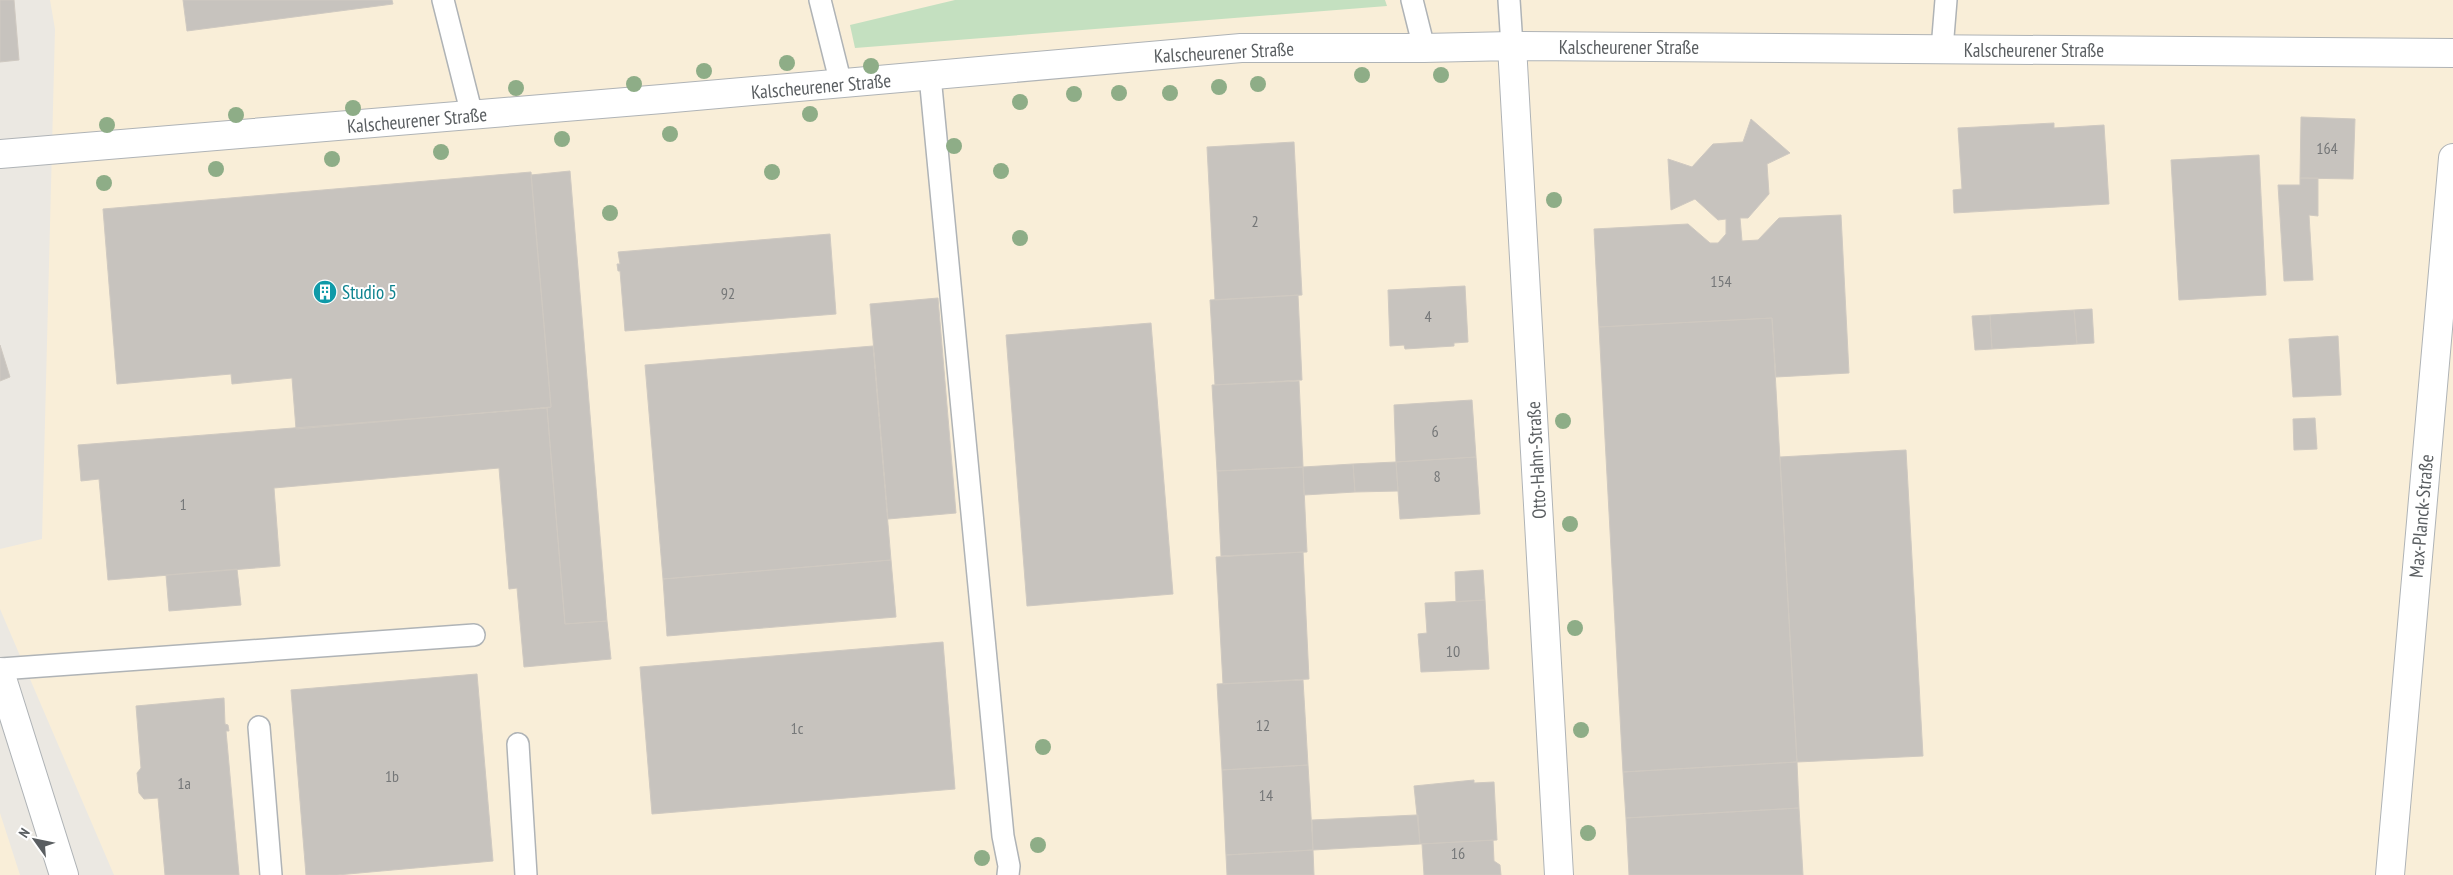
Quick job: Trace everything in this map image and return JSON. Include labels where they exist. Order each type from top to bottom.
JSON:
[{"type":"street","name":"Kalscheurener Straße","points":[[0,154],[841,84],[1241,48],[1512,46],[2453,53]]},
{"type":"street","name":"Otto-Hahn-Straße","points":[[1512,46],[1559,875]]},
{"type":"street","name":"Max-Planck-Straße","points":[[2390,875],[2453,158]]},
{"type":"street","points":[[0,670],[64,875]]},
{"type":"lane","points":[[443,0],[472,115]]},
{"type":"lane","points":[[820,0],[841,84]]},
{"type":"lane","points":[[1412,0],[1424,48]]},
{"type":"lane","points":[[1509,0],[1512,46]]},
{"type":"lane","points":[[1942,49],[1946,0]]},
{"type":"lane","points":[[930,76],[1002,826],[1009,866],[1008,875]]},
{"type":"lane","points":[[0,670],[474,635]]},
{"type":"lane","points":[[258,727],[271,875]]},
{"type":"lane","points":[[518,744],[526,875]]},
{"type":"shaded area","points":[[50,0],[2453,0],[2453,875],[114,875],[0,609],[0,549],[42,539],[55,29]]},
{"type":"shaded area","points":[[0,813],[20,875],[0,875]]},
{"type":"green space","points":[[955,0],[1385,0],[1387,6],[855,48],[850,25]]},
{"type":"building","points":[[0,0],[14,0],[19,60],[0,62]]},
{"type":"building","points":[[183,0],[392,0],[393,4],[187,31]]},
{"type":"building","points":[[2301,117],[2355,119],[2353,179],[2300,178]]},
{"type":"building","points":[[1751,119],[1790,153],[1767,164],[1769,194],[1748,218],[1740,218],[1742,241],[1758,240],[1779,218],[1841,215],[1849,373],[1776,377],[1772,318],[1599,327],[1594,229],[1688,224],[1710,243],[1718,243],[1726,234],[1726,219],[1718,220],[1695,199],[1671,210],[1668,159],[1692,167],[1713,144],[1743,142]]},
{"type":"building","points":[[2054,123],[2054,128],[2104,125],[2109,204],[1954,213],[1953,190],[1962,189],[1958,128]]},
{"type":"building","points":[[1294,142],[1302,295],[1215,300],[1207,147]]},
{"type":"building","points":[[2259,155],[2266,295],[2179,300],[2171,160]]},
{"type":"building","points":[[570,171],[607,621],[565,624],[547,408],[551,407],[531,175]]},
{"type":"building","name":"Studio 5","points":[[531,172],[551,407],[296,429],[292,378],[232,384],[231,374],[117,384],[103,209]]},
{"type":"building","points":[[2300,178],[2318,178],[2318,216],[2309,215],[2313,280],[2284,281],[2278,185],[2300,185]]},
{"type":"building","points":[[830,234],[836,314],[625,331],[620,271],[618,271],[617,264],[620,264],[618,252]]},
{"type":"building","points":[[1465,286],[1468,342],[1454,343],[1454,346],[1405,349],[1404,345],[1390,346],[1388,290]]},
{"type":"building","points":[[1298,295],[1302,380],[1215,385],[1210,300]]},
{"type":"building","points":[[938,298],[956,513],[888,519],[870,304]]},
{"type":"building","points":[[2092,309],[2094,343],[2077,344],[2074,310]]},
{"type":"building","points":[[2074,310],[2077,344],[1992,349],[1990,315]]},
{"type":"building","points":[[1990,315],[1992,349],[1975,350],[1972,316]]},
{"type":"building","points":[[1772,318],[1797,762],[1623,772],[1599,327]]},
{"type":"building","points":[[1151,323],[1173,594],[1027,606],[1006,335]]},
{"type":"building","points":[[2338,336],[2341,395],[2293,397],[2289,339]]},
{"type":"building","points":[[0,345],[10,377],[0,381]]},
{"type":"building","points":[[873,346],[891,560],[663,579],[645,365]]},
{"type":"building","points":[[1299,381],[1303,467],[1217,471],[1212,385]]},
{"type":"building","points":[[1472,400],[1476,457],[1396,462],[1394,405]]},
{"type":"building","points":[[547,408],[565,624],[607,621],[611,659],[524,667],[517,588],[509,589],[499,468],[274,488],[280,566],[108,580],[99,479],[81,481],[78,445]]},
{"type":"building","points":[[2315,418],[2317,449],[2294,450],[2293,419]]},
{"type":"building","points":[[1906,450],[1923,756],[1797,762],[1780,457]]},
{"type":"building","points":[[1476,457],[1480,514],[1400,519],[1396,462]]},
{"type":"building","points":[[1396,462],[1398,491],[1355,492],[1353,464]]},
{"type":"building","points":[[1353,464],[1355,492],[1304,495],[1303,467]]},
{"type":"building","points":[[1303,467],[1307,552],[1221,556],[1217,471]]},
{"type":"building","points":[[1303,552],[1309,679],[1223,684],[1216,557]]},
{"type":"building","points":[[891,560],[896,617],[667,636],[663,579]]},
{"type":"building","points":[[237,569],[241,605],[169,611],[166,575]]},
{"type":"building","points":[[1483,570],[1485,600],[1456,602],[1455,572]]},
{"type":"building","points":[[1485,600],[1489,669],[1421,672],[1418,634],[1427,633],[1425,603]]},
{"type":"building","points":[[943,642],[955,789],[652,814],[640,667]]},
{"type":"building","points":[[477,674],[493,861],[337,875],[306,875],[291,690]]},
{"type":"building","points":[[1303,680],[1308,765],[1222,770],[1217,684]]},
{"type":"building","points":[[224,698],[225,724],[228,725],[229,731],[226,731],[239,875],[165,875],[158,798],[144,799],[139,793],[137,773],[141,768],[136,706]]},
{"type":"building","points":[[1797,762],[1799,808],[1626,818],[1623,772]]},
{"type":"building","points":[[1308,765],[1313,850],[1226,855],[1222,770]]},
{"type":"building","points":[[1474,780],[1474,783],[1494,782],[1497,840],[1420,844],[1414,786]]},
{"type":"building","points":[[1799,808],[1803,875],[1629,875],[1626,818]]},
{"type":"building","points":[[1418,815],[1420,844],[1313,850],[1312,820]]},
{"type":"building","points":[[1493,840],[1494,861],[1500,865],[1501,875],[1424,875],[1422,844]]},
{"type":"building","points":[[1313,850],[1314,875],[1227,875],[1226,855]]},
{"type":"place","name":"Studio 5","points":[[325,292]]}]
